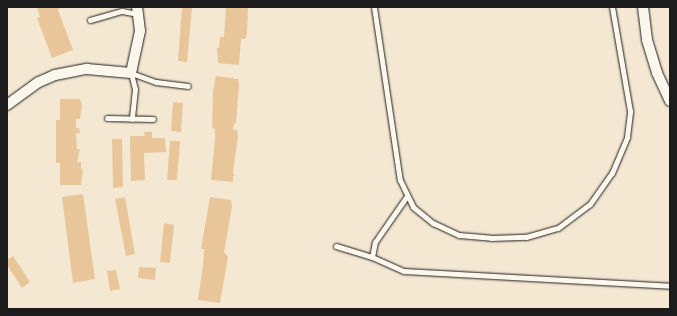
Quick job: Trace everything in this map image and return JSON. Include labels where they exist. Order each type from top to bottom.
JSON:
[{"type":"street","points":[[643,7],[647,40],[656,73],[670,101]]},
{"type":"street","points":[[7,105],[39,82],[55,75],[87,69],[131,73],[139,38],[137,10]]},
{"type":"lane","points":[[374,7],[400,180],[407,196],[413,207],[433,223],[459,235],[491,238],[526,237],[558,228],[590,204],[612,173],[627,137],[630,111],[612,7]]},
{"type":"lane","points":[[90,20],[122,10],[137,10]]},
{"type":"lane","points":[[131,73],[156,82],[188,86]]},
{"type":"lane","points":[[131,73],[136,89],[132,119]]},
{"type":"lane","points":[[106,118],[153,119]]},
{"type":"lane","points":[[372,257],[375,242],[407,196]]},
{"type":"lane","points":[[336,246],[372,257],[404,271],[670,286]]},
{"type":"building","points":[[37,7],[60,7],[58,10],[73,50],[52,58],[37,18],[40,17]]},
{"type":"building","points":[[182,7],[192,7],[187,62],[178,61]]},
{"type":"building","points":[[226,7],[248,7],[247,34],[245,39],[241,39],[239,65],[218,63],[217,48],[219,48],[220,37],[224,37]]},
{"type":"building","points":[[216,76],[238,79],[239,84],[236,124],[234,123],[233,130],[237,130],[238,136],[233,173],[235,177],[233,176],[233,182],[211,180],[215,140],[215,129],[212,128],[213,92]]},
{"type":"building","points":[[60,99],[80,99],[82,106],[80,119],[76,119],[76,128],[79,128],[80,133],[76,133],[77,149],[80,149],[77,162],[81,162],[81,169],[83,169],[81,185],[60,185],[60,163],[56,163],[56,120],[60,120]]},
{"type":"building","points":[[173,102],[183,103],[181,132],[171,131]]},
{"type":"building","points":[[144,132],[152,132],[152,138],[165,138],[166,152],[144,153],[145,180],[131,181],[130,136],[145,136]]},
{"type":"building","points":[[112,139],[122,139],[123,187],[113,188]]},
{"type":"building","points":[[170,141],[180,141],[177,180],[167,180]]},
{"type":"building","points":[[83,194],[95,279],[73,283],[62,197]]},
{"type":"building","points":[[125,197],[135,254],[126,256],[115,199]]},
{"type":"building","points":[[210,197],[231,200],[232,206],[224,252],[228,257],[220,303],[198,300],[204,249],[201,249]]},
{"type":"building","points":[[164,223],[174,225],[170,263],[160,262]]},
{"type":"building","points":[[13,256],[30,282],[22,288],[7,265],[7,260]]},
{"type":"building","points":[[139,267],[156,268],[155,280],[138,278]]},
{"type":"building","points":[[116,270],[120,289],[110,291],[107,271]]}]
